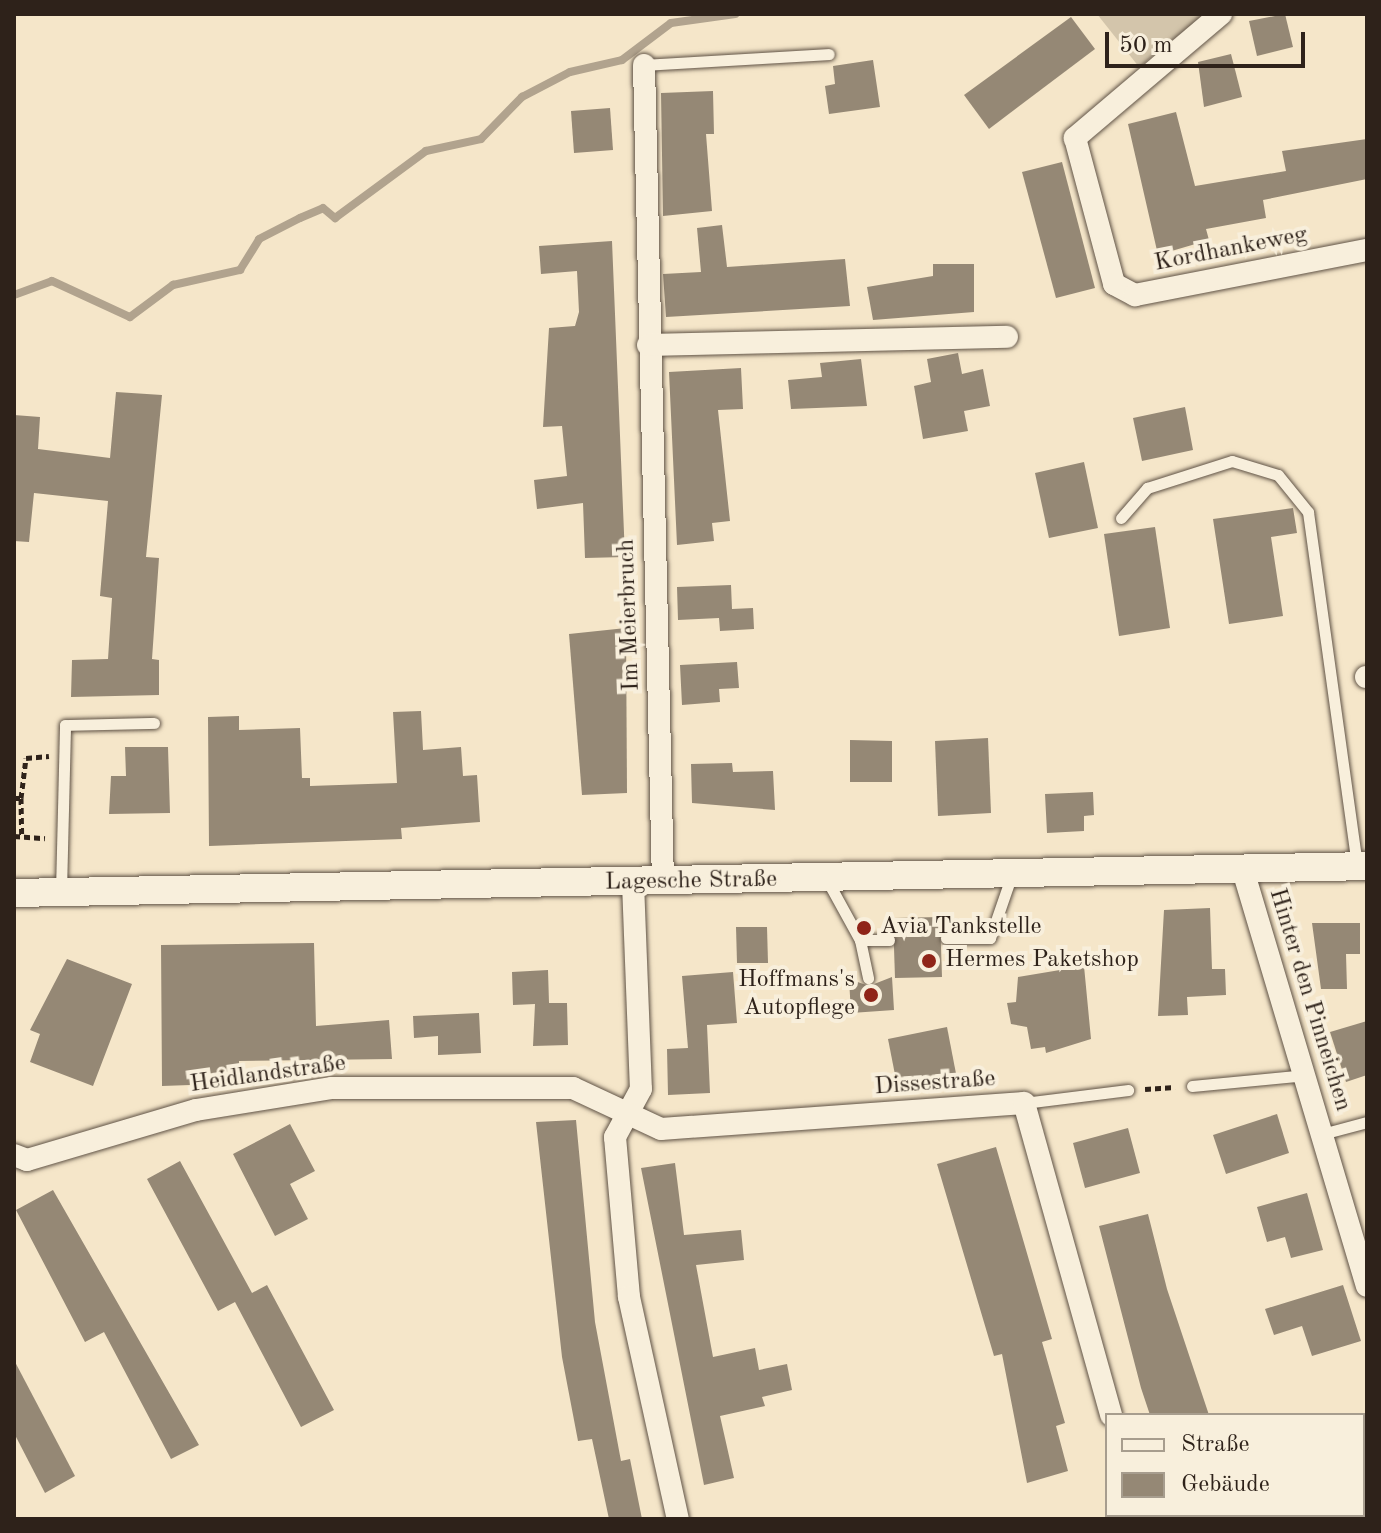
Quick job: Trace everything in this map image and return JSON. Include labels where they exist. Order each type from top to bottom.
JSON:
[{"type":"street","name":"Kordhankeweg","points":[[1221,14],[1075,138],[1114,284],[1135,295],[1367,250]]},
{"type":"street","name":"Im Meierbruch","points":[[644,65],[648,345],[663,883]]},
{"type":"street","points":[[648,345],[1007,337]]},
{"type":"street","name":"Lagesche Straße","points":[[14,893],[827,880],[1362,866]]},
{"type":"street","name":"Hinter den Pinneichen","points":[[1242,867],[1322,1134],[1363,1258],[1367,1286]]},
{"type":"street","points":[[633,883],[641,1089],[615,1137],[629,1297],[678,1519]]},
{"type":"street","name":"Heidlandstraße","points":[[14,1155],[27,1160],[196,1110],[332,1088],[573,1088],[628,1111]]},
{"type":"street","name":"Dissestraße","points":[[628,1111],[661,1129],[1024,1103],[1110,1413]]},
{"type":"lane","points":[[644,65],[829,54]]},
{"type":"lane","points":[[1121,518],[1147,488],[1232,461],[1278,475],[1308,512],[1362,866]]},
{"type":"lane","points":[[61,892],[65,725],[154,723]]},
{"type":"lane","points":[[946,938],[990,938],[1012,874]]},
{"type":"lane","points":[[827,880],[860,940],[868,978]]},
{"type":"lane","points":[[860,940],[889,940]]},
{"type":"lane","points":[[1192,1086],[1306,1075]]},
{"type":"lane","points":[[1024,1103],[1128,1090]]},
{"type":"lane","points":[[1322,1134],[1367,1122]]},
{"type":"path","points":[[14,836],[22,837],[18,798],[26,758],[64,755]]},
{"type":"path","points":[[1128,1090],[1192,1086]]},
{"type":"shaded area","points":[[1097,14],[1205,14],[1139,67]]},
{"type":"building","points":[[1285,14],[1293,47],[1257,56],[1249,21]]},
{"type":"building","points":[[1071,17],[1095,49],[989,129],[964,95]]},
{"type":"building","points":[[1231,54],[1242,97],[1204,107],[1198,62]]},
{"type":"building","points":[[873,60],[880,107],[829,114],[825,86],[835,84],[833,66]]},
{"type":"building","points":[[713,91],[714,134],[706,134],[712,211],[663,216],[661,93]]},
{"type":"building","points":[[610,108],[613,150],[574,153],[571,111]]},
{"type":"building","points":[[1176,112],[1195,186],[1286,171],[1282,151],[1367,139],[1367,179],[1263,200],[1266,218],[1206,229],[1209,240],[1158,255],[1128,124]]},
{"type":"building","points":[[1062,162],[1095,288],[1056,298],[1022,172]]},
{"type":"building","points":[[722,225],[727,267],[845,259],[850,306],[666,317],[663,274],[701,272],[697,228]]},
{"type":"building","points":[[612,241],[625,557],[585,558],[583,503],[537,509],[534,480],[567,476],[562,426],[543,427],[549,328],[575,326],[579,312],[577,271],[541,274],[539,246]]},
{"type":"building","points":[[933,264],[974,264],[974,312],[873,320],[867,287],[933,276]]},
{"type":"building","points":[[958,353],[962,374],[983,369],[990,406],[964,411],[968,431],[923,439],[914,386],[931,382],[927,359]]},
{"type":"building","points":[[861,359],[867,406],[791,409],[788,380],[822,377],[820,363]]},
{"type":"building","points":[[741,368],[743,409],[718,410],[730,521],[712,523],[714,541],[677,545],[669,372]]},
{"type":"building","points":[[116,392],[162,395],[146,557],[159,558],[152,659],[159,660],[159,695],[71,697],[72,660],[108,659],[112,598],[100,596],[108,501],[34,493],[29,542],[14,541],[14,415],[40,417],[38,449],[110,458]]},
{"type":"building","points":[[1185,407],[1193,450],[1142,461],[1133,418]]},
{"type":"building","points":[[1084,462],[1098,528],[1049,538],[1035,473]]},
{"type":"building","points":[[1293,508],[1297,533],[1271,537],[1283,616],[1229,624],[1213,519]]},
{"type":"building","points":[[1155,527],[1170,628],[1119,636],[1104,534]]},
{"type":"building","points":[[731,585],[732,609],[753,608],[754,629],[720,631],[719,618],[678,620],[677,587]]},
{"type":"building","points":[[626,628],[627,793],[582,795],[569,634]]},
{"type":"building","points":[[737,662],[739,688],[719,689],[720,702],[682,705],[680,665]]},
{"type":"building","points":[[421,711],[423,750],[461,747],[463,776],[477,775],[480,822],[401,828],[402,839],[209,846],[208,717],[239,716],[239,730],[300,728],[302,778],[310,778],[310,786],[397,783],[393,712]]},
{"type":"building","points":[[988,738],[991,813],[938,816],[935,741]]},
{"type":"building","points":[[850,740],[892,741],[892,782],[850,782]]},
{"type":"building","points":[[125,747],[168,747],[170,813],[109,814],[111,776],[126,776]]},
{"type":"building","points":[[732,763],[733,772],[773,771],[775,810],[692,803],[691,764]]},
{"type":"building","points":[[1093,792],[1094,815],[1084,816],[1084,831],[1047,833],[1045,794]]},
{"type":"building","points":[[1210,908],[1212,969],[1225,969],[1226,995],[1187,997],[1188,1015],[1158,1016],[1164,910]]},
{"type":"building","points":[[940,917],[942,977],[895,978],[893,918]]},
{"type":"building","points":[[1312,923],[1360,923],[1360,954],[1346,954],[1347,989],[1321,989]]},
{"type":"building","points":[[736,927],[767,927],[768,963],[737,963]]},
{"type":"building","points":[[314,943],[316,1026],[389,1020],[392,1059],[239,1061],[239,1073],[190,1074],[190,1085],[162,1086],[161,945]]},
{"type":"building","points":[[67,959],[132,984],[93,1086],[30,1062],[40,1034],[30,1030]]},
{"type":"building","points":[[1084,966],[1091,1039],[1046,1053],[1045,1047],[1031,1049],[1027,1027],[1011,1024],[1007,1003],[1016,1002],[1018,977]]},
{"type":"building","points":[[548,970],[549,1003],[567,1003],[568,1045],[533,1046],[535,1004],[513,1005],[512,972]]},
{"type":"building","points":[[733,972],[737,1023],[707,1025],[710,1093],[668,1095],[667,1049],[688,1048],[682,976]]},
{"type":"building","name":"Hoffmans's Autopflege","points":[[892,977],[894,1010],[851,1013],[849,979],[869,986]]},
{"type":"building","points":[[479,1013],[481,1053],[438,1055],[438,1036],[414,1038],[413,1016]]},
{"type":"building","points":[[1367,1021],[1367,1075],[1346,1082],[1330,1032]]},
{"type":"building","points":[[947,1027],[958,1084],[899,1095],[888,1039]]},
{"type":"building","points":[[1277,1114],[1289,1153],[1226,1174],[1213,1135]]},
{"type":"building","points":[[576,1120],[595,1322],[621,1461],[630,1459],[642,1519],[609,1519],[592,1439],[578,1441],[562,1357],[536,1122]]},
{"type":"building","points":[[290,1124],[315,1171],[290,1184],[308,1219],[275,1236],[233,1154]]},
{"type":"building","points":[[1128,1128],[1140,1173],[1085,1188],[1073,1143]]},
{"type":"building","points":[[996,1147],[1052,1339],[1042,1342],[1065,1423],[1056,1426],[1068,1471],[1027,1483],[1002,1354],[994,1356],[937,1164]]},
{"type":"building","points":[[180,1161],[252,1293],[267,1285],[334,1410],[301,1427],[235,1302],[218,1311],[147,1179]]},
{"type":"building","points":[[675,1163],[684,1235],[741,1230],[744,1260],[696,1265],[713,1357],[755,1348],[759,1370],[787,1364],[792,1390],[762,1397],[765,1406],[720,1416],[734,1478],[704,1485],[641,1168]]},
{"type":"building","points":[[53,1190],[199,1445],[171,1459],[104,1332],[85,1342],[16,1210]]},
{"type":"building","points":[[1307,1193],[1323,1250],[1291,1258],[1285,1237],[1267,1242],[1257,1207]]},
{"type":"building","points":[[1148,1214],[1167,1289],[1208,1413],[1149,1413],[1099,1226]]},
{"type":"building","points":[[1343,1285],[1361,1341],[1312,1356],[1302,1326],[1274,1335],[1265,1309]]},
{"type":"building","points":[[14,1360],[75,1476],[45,1493],[14,1433]]},
{"type":"waterway","points":[[14,295],[52,281],[130,317],[173,285],[240,270],[259,239],[300,218],[323,208],[335,218],[426,151],[481,139],[522,97],[570,72],[622,60],[671,23],[735,14]]},
{"type":"place","name":"Avia Tankstelle","points":[[864,928]]},
{"type":"place","name":"Hermes Paketshop","points":[[929,961]]},
{"type":"place","name":"Hoffmans's Autopflege","points":[[871,995]]}]
